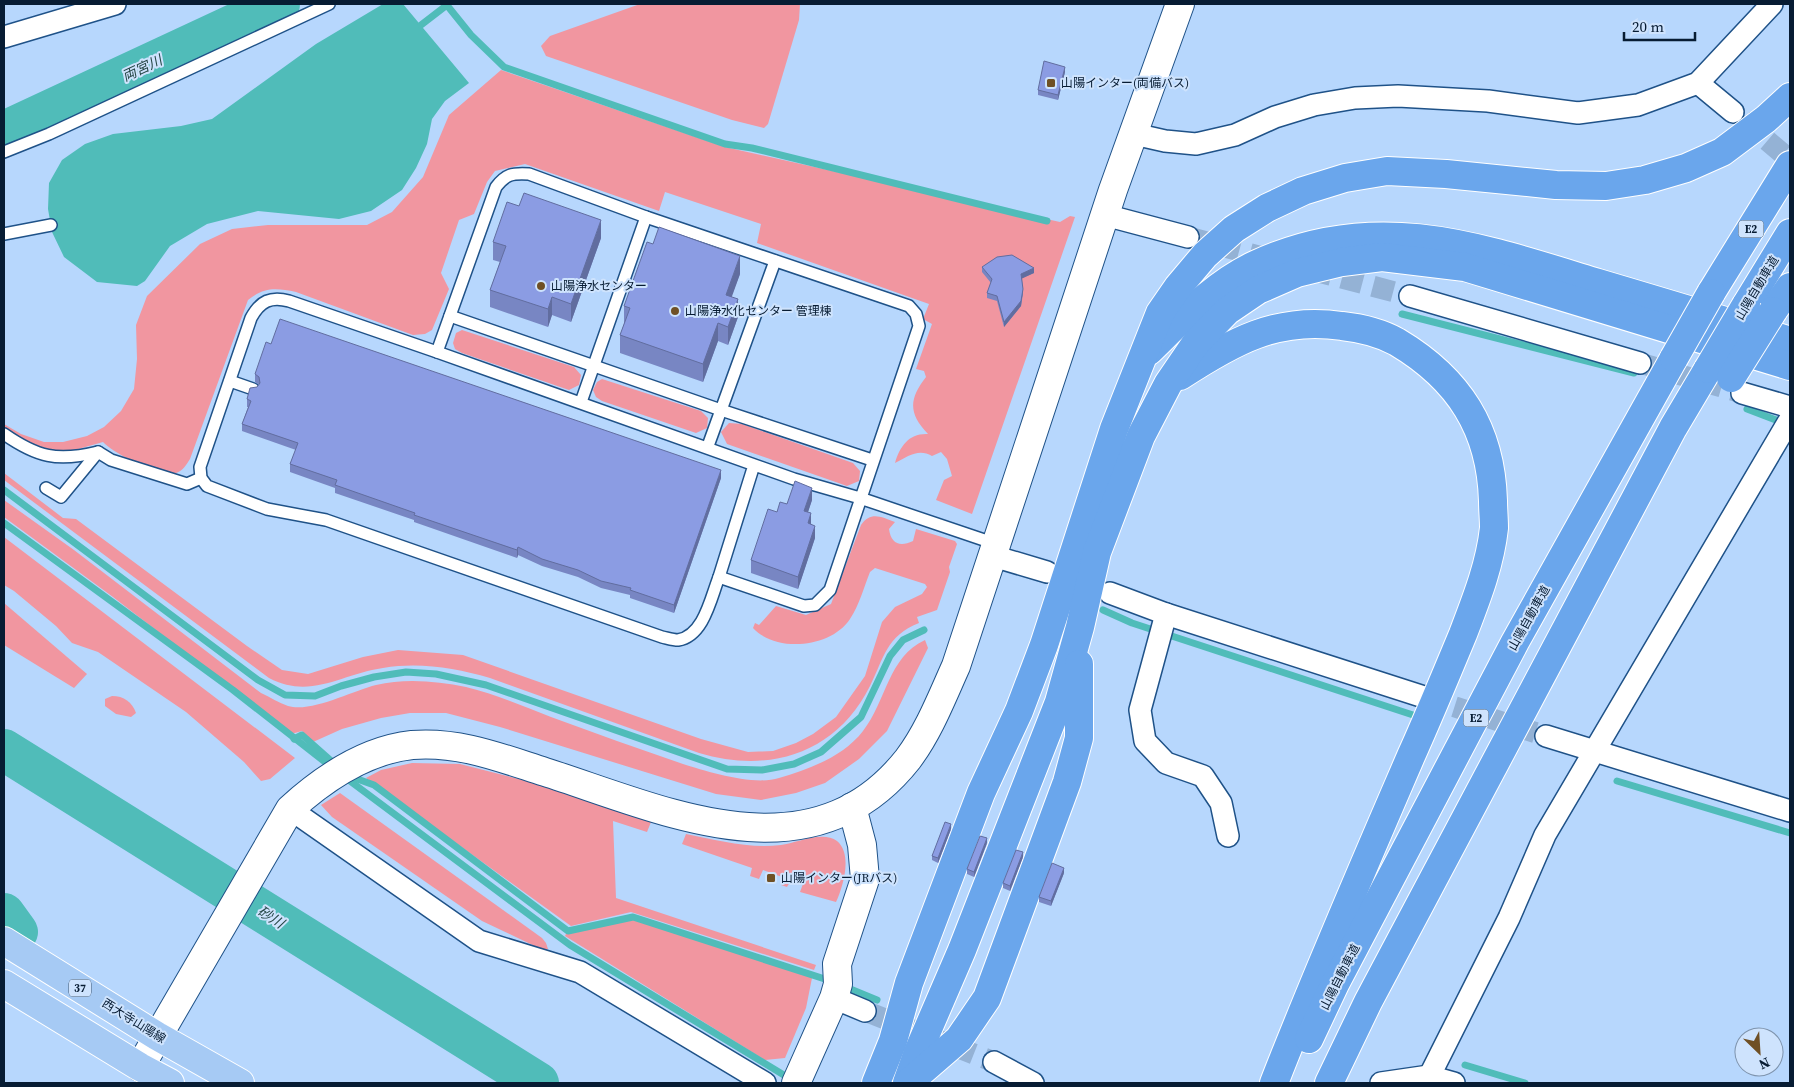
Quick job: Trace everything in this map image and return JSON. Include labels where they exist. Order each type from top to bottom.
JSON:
[{"type":"highway","points":[[877,1083],[930,976],[1035,702],[1044,645],[1114,428],[1160,314],[1178,287],[1205,255],[1234,229],[1267,208],[1303,191],[1345,178],[1387,171],[1446,174],[1566,185],[1606,186],[1645,180],[1686,168],[1722,152],[1766,119],[1790,97]]},
{"type":"highway","name":"山陽自動車道","points":[[1288,1083],[1335,984],[1516,642],[1711,293],[1790,165]]},
{"type":"highway","name":"山陽自動車道","points":[[1329,1083],[1368,1002],[1673,428],[1727,380],[1746,305],[1790,233]]},
{"type":"highway","points":[[1144,356],[1192,309],[1225,283],[1256,264],[1297,248],[1334,239],[1376,236],[1416,237],[1458,243],[1509,256],[1790,341]]},
{"type":"highway","points":[[908,1083],[918,1052],[962,950],[1059,702],[1098,552],[1141,436],[1168,384],[1196,343],[1227,311],[1258,290],[1297,274],[1342,262],[1382,257],[1464,267],[1790,366]]},
{"type":"highway","points":[[1727,380],[1790,288]]},
{"type":"highway","points":[[1168,384],[1220,350],[1255,334],[1286,324],[1325,323],[1360,328],[1392,339],[1421,356],[1446,378],[1469,410],[1486,445],[1492,485],[1494,528],[1481,588],[1445,679],[1322,960],[1274,1083]]},
{"type":"highway","points":[[908,1083],[954,1015],[974,970],[1063,738],[1079,689],[1080,627]]},
{"type":"main road","name":"西大寺山陽線","points":[[4,940],[156,1036],[240,1083]]},
{"type":"main road","points":[[4,984],[136,1075],[170,1083]]},
{"type":"street","points":[[4,37],[115,4]]},
{"type":"street","points":[[136,1075],[156,1036],[284,818],[314,787],[372,755],[411,745],[451,744],[486,753],[676,814],[720,825],[756,830],[787,828],[818,821],[852,807],[880,788],[895,774],[923,736],[956,666],[996,550],[1104,215],[1180,4]]},
{"type":"street","points":[[1134,134],[1165,141],[1196,144],[1235,135],[1275,117],[1314,105],[1355,98],[1398,96],[1488,101],[1578,113],[1638,105],[1698,83],[1772,4]]},
{"type":"street","points":[[1698,83],[1733,112]]},
{"type":"street","points":[[1104,215],[1188,237]]},
{"type":"street","points":[[1410,296],[1640,364]]},
{"type":"street","points":[[1727,380],[1790,407]]},
{"type":"street","points":[[1427,1080],[1509,918],[1545,835],[1790,419]]},
{"type":"street","points":[[996,550],[1047,572]]},
{"type":"street","points":[[1110,593],[1166,614],[1424,696]]},
{"type":"street","points":[[1166,614],[1140,710],[1145,741],[1166,763],[1203,776],[1221,803],[1228,836]]},
{"type":"street","points":[[1546,736],[1790,811]]},
{"type":"street","points":[[796,1083],[834,998],[838,984],[837,964],[865,879],[862,845],[852,807]]},
{"type":"street","points":[[284,818],[479,941],[580,972],[764,1083]]},
{"type":"street","points":[[834,998],[865,1010]]},
{"type":"street","points":[[994,1062],[1033,1083]]},
{"type":"street","points":[[1381,1082],[1427,1080],[1454,1083]]},
{"type":"lane","points":[[4,152],[49,134],[329,4]]},
{"type":"lane","points":[[437,352],[496,187],[504,177],[518,173],[530,174],[775,261],[909,306],[916,314],[919,326],[872,460],[830,590],[814,605],[804,606],[719,577]]},
{"type":"lane","points":[[581,402],[592,365],[646,216]]},
{"type":"lane","points":[[4,234],[51,225]]},
{"type":"lane","points":[[708,446],[775,261]]},
{"type":"lane","points":[[754,465],[719,577],[701,623],[690,635],[677,640],[662,637],[326,520],[267,509],[207,486],[201,478],[200,467],[256,309],[277,298],[708,446],[754,465],[860,498],[996,550]]},
{"type":"lane","points":[[450,316],[872,460]]},
{"type":"lane","points":[[230,381],[253,389]]},
{"type":"lane","points":[[4,434],[22,447],[39,454],[58,458],[98,452],[111,460],[187,484],[201,478]]},
{"type":"lane","points":[[46,488],[61,497],[98,452]]},
{"type":"shaded area","points":[[383,4],[403,4],[469,83],[445,101],[432,119],[427,144],[416,168],[402,190],[371,211],[339,219],[258,211],[207,224],[170,246],[145,281],[137,286],[97,282],[64,257],[52,232],[48,209],[49,183],[62,160],[85,144],[113,134],[181,126],[212,119],[316,44]]},
{"type":"shaded area","points":[[640,4],[800,4],[799,20],[768,124],[764,128],[732,120],[546,56],[541,46],[550,36]]},
{"type":"shaded area","points":[[501,70],[725,147],[1060,222],[1070,216],[1075,217],[972,514],[936,500],[944,480],[952,476],[947,459],[941,452],[932,456],[918,453],[895,463],[906,442],[921,434],[928,434],[917,419],[913,406],[916,392],[926,377],[924,371],[916,369],[932,324],[923,319],[929,304],[757,243],[761,224],[665,192],[659,211],[525,164],[495,171],[487,182],[474,214],[459,220],[441,273],[449,289],[432,330],[425,334],[413,335],[296,292],[270,290],[259,293],[248,300],[190,459],[184,468],[178,472],[169,474],[149,468],[127,458],[103,442],[64,453],[35,448],[5,430],[4,424],[21,434],[44,442],[63,442],[87,436],[104,427],[121,411],[134,389],[137,359],[136,325],[147,296],[200,244],[232,229],[268,225],[367,225],[392,212],[423,177],[449,115]]},
{"type":"shaded area","points":[[462,330],[574,367],[581,375],[579,385],[569,390],[462,353],[455,349],[453,343],[456,333]]},
{"type":"shaded area","points":[[602,379],[701,411],[708,418],[707,428],[696,433],[602,401],[596,397],[593,390],[597,382]]},
{"type":"shaded area","points":[[729,423],[742,424],[853,463],[860,471],[859,481],[847,486],[727,444],[721,432]]},
{"type":"shaded area","points":[[4,473],[63,518],[76,519],[282,670],[308,674],[363,657],[398,650],[463,655],[701,739],[748,752],[773,751],[796,743],[813,734],[836,717],[865,676],[882,622],[895,607],[922,594],[927,587],[925,584],[875,568],[870,572],[853,614],[841,629],[830,636],[803,644],[789,644],[763,636],[753,628],[755,623],[759,625],[776,606],[806,615],[831,604],[861,525],[869,518],[876,516],[895,522],[889,529],[890,534],[894,541],[900,544],[913,541],[916,529],[955,541],[957,544],[937,610],[917,617],[919,623],[899,634],[893,641],[856,709],[839,728],[819,743],[798,753],[775,759],[750,761],[725,759],[699,753],[490,678],[464,671],[424,666],[397,666],[368,671],[326,684],[299,687],[284,684],[269,678],[4,480]]},
{"type":"shaded area","points":[[4,500],[74,550],[261,693],[288,706],[308,707],[387,683],[421,681],[455,685],[498,697],[683,764],[744,779],[769,780],[802,771],[825,761],[846,748],[863,731],[871,719],[895,668],[903,657],[925,640],[928,648],[887,731],[859,759],[825,783],[796,793],[761,800],[716,794],[500,727],[446,713],[410,713],[381,718],[342,729],[313,742],[302,731],[291,734],[113,597],[4,517]]},
{"type":"shaded area","points":[[4,537],[295,758],[270,779],[261,781],[244,762],[186,712],[98,652],[72,643],[56,626],[4,585]]},
{"type":"shaded area","points":[[4,603],[87,674],[74,688],[4,645]]},
{"type":"shaded area","points":[[112,696],[127,700],[136,713],[131,717],[116,714],[105,706],[105,699]]},
{"type":"shaded area","points":[[412,763],[460,764],[534,783],[651,822],[647,832],[613,821],[616,898],[816,965],[814,970],[631,912],[571,926],[366,778],[381,770]]},
{"type":"shaded area","points":[[340,793],[542,938],[548,949],[543,950],[482,921],[332,817],[321,805]]},
{"type":"shaded area","points":[[686,834],[757,846],[781,845],[817,837],[831,838],[842,847],[846,862],[844,880],[836,902],[800,892],[803,884],[791,880],[787,887],[781,885],[782,877],[763,870],[759,879],[750,876],[752,868],[682,844]]},
{"type":"shaded area","points":[[636,918],[810,975],[812,978],[806,1008],[785,1058],[765,1060],[565,936],[567,932]]},
{"type":"building","name":"山陽インター(両備バス)","points":[[1044,61],[1065,67],[1058,95],[1038,90]]},
{"type":"building","name":"山陽浄水センター","points":[[524,193],[601,220],[571,304],[552,297],[548,309],[490,290],[506,246],[493,242],[507,202],[519,206]]},
{"type":"building","name":"山陽浄水化センター 管理棟","points":[[659,227],[740,256],[726,295],[738,299],[728,327],[718,323],[703,364],[620,335],[630,308],[624,306],[647,242],[653,244]]},
{"type":"building","points":[[1012,255],[1034,268],[1021,274],[1023,289],[1021,301],[1004,322],[997,296],[987,293],[992,279],[982,267],[997,257]]},
{"type":"building","points":[[280,319],[721,470],[674,605],[630,590],[631,588],[601,581],[578,570],[542,559],[518,547],[517,550],[414,515],[415,513],[335,485],[337,480],[290,464],[298,443],[242,424],[251,401],[247,399],[250,388],[257,387],[260,383],[259,377],[255,374],[266,342],[271,344]]},
{"type":"building","points":[[795,481],[812,488],[804,511],[811,513],[808,523],[815,526],[798,577],[751,560],[768,509],[777,512],[780,502],[787,504]]},
{"type":"building","points":[[945,822],[951,824],[938,858],[932,856]]},
{"type":"building","points":[[980,836],[987,838],[974,872],[967,869]]},
{"type":"building","points":[[1016,850],[1023,852],[1010,886],[1003,883]]},
{"type":"building","points":[[1052,863],[1064,868],[1051,901],[1039,897]]},
{"type":"waterway","name":"両宮川","points":[[4,132],[279,4]]},
{"type":"waterway","points":[[446,4],[471,35],[504,67],[725,144],[752,148],[1047,221]]},
{"type":"waterway","points":[[421,25],[447,5]]},
{"type":"waterway","points":[[1402,314],[1634,373]]},
{"type":"waterway","points":[[1747,409],[1781,422]]},
{"type":"waterway","points":[[4,490],[258,680],[285,695],[315,696],[341,686],[374,677],[406,672],[436,674],[486,685],[727,769],[762,770],[794,764],[821,752],[861,717],[890,656],[903,640],[924,630]]},
{"type":"waterway","points":[[4,523],[233,690],[334,769]]},
{"type":"waterway","points":[[1103,610],[1132,623],[1413,715]]},
{"type":"waterway","points":[[294,739],[302,735],[337,766]]},
{"type":"waterway","name":"砂川","points":[[4,750],[538,1083]]},
{"type":"waterway","points":[[342,775],[570,945],[792,1080]]},
{"type":"waterway","points":[[349,776],[374,785],[568,931],[633,917],[831,981]]},
{"type":"waterway","points":[[1617,781],[1790,833]]},
{"type":"waterway","points":[[4,914],[17,932]]},
{"type":"waterway","points":[[843,986],[877,1000]]},
{"type":"waterway","points":[[1465,1065],[1525,1083]]},
{"type":"tunnel","points":[[1743,120],[1790,160]]},
{"type":"tunnel","points":[[1188,237],[1277,261]]},
{"type":"tunnel","points":[[1311,270],[1410,296]]},
{"type":"tunnel","points":[[1640,363],[1742,393]]},
{"type":"tunnel","points":[[1424,697],[1546,736]]},
{"type":"tunnel","points":[[865,1011],[994,1062]]},
{"type":"place","name":"山陽インター(両備バス)","points":[[1051,83]]},
{"type":"place","name":"山陽浄水センター","points":[[541,286]]},
{"type":"place","name":"山陽浄水化センター 管理棟","points":[[675,311]]},
{"type":"place","name":"山陽インター(JRバス)","points":[[771,878]]}]
